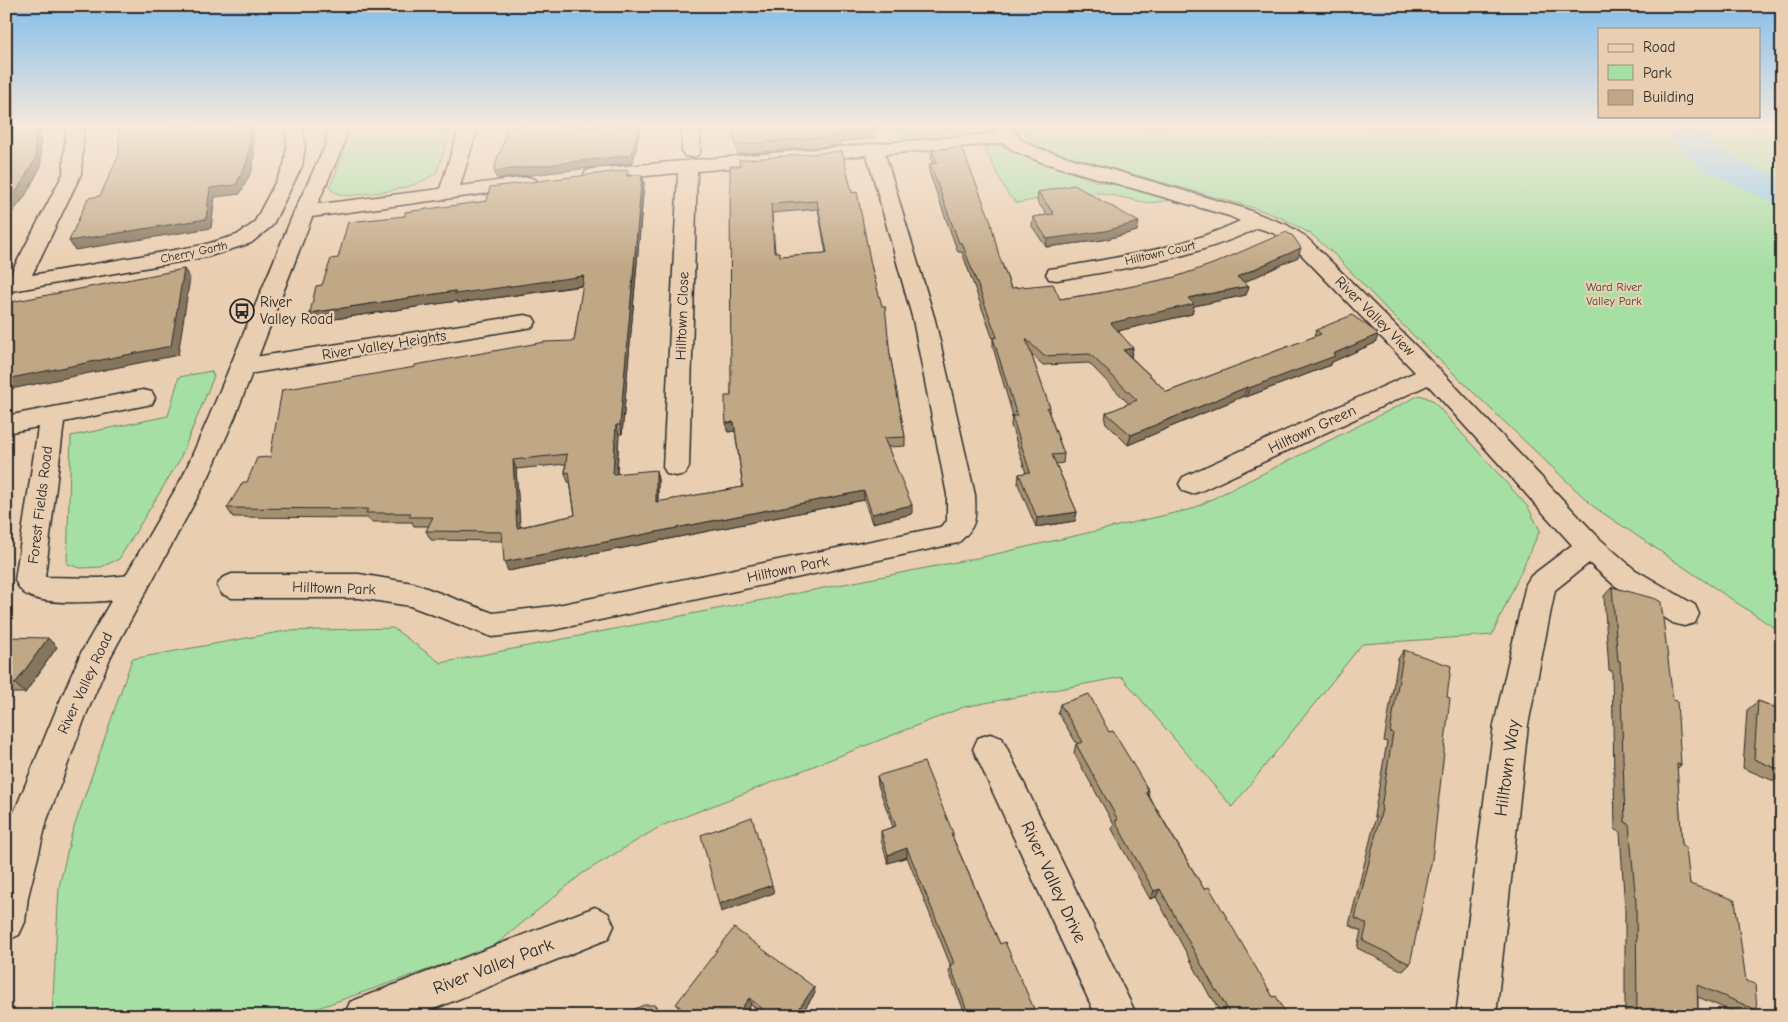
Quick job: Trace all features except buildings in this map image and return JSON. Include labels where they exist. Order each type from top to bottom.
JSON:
[{"type":"street","name":"Cherry Garth","points":[[11,286],[72,174]]},
{"type":"street","name":"Cherry Garth","points":[[11,286],[207,251],[244,239],[262,226],[289,174]]},
{"type":"street","name":"River Valley Road","points":[[7,905],[29,820],[54,754],[97,653],[196,476],[321,174]]},
{"type":"street","points":[[448,194],[454,174]]},
{"type":"street","points":[[579,176],[594,174]]},
{"type":"street","name":"Hilltown Close","points":[[676,467],[689,174]]},
{"type":"street","name":"Hilltown Park","points":[[232,586],[359,586],[413,595],[492,626],[553,618],[948,536],[960,526],[962,514],[961,495],[924,320],[881,174]]},
{"type":"street","name":"River Valley View","points":[[1101,174],[1258,220],[1280,229],[1298,240],[1431,374],[1590,546],[1624,577],[1684,614]]},
{"type":"street","points":[[304,212],[542,181]]},
{"type":"street","name":"Hilltown Court","points":[[1057,274],[1170,254],[1214,240],[1258,220]]},
{"type":"street","name":"River Valley Heights","points":[[242,367],[525,322]]},
{"type":"street","name":"Hilltown Green","points":[[1192,484],[1431,374]]},
{"type":"street","points":[[6,425],[143,398]]},
{"type":"street","name":"Forest Fields Road","points":[[52,415],[30,580],[40,589],[100,590],[132,588]]},
{"type":"street","name":"Hilltown Way","points":[[1476,1016],[1511,725],[1541,584],[1590,546]]},
{"type":"street","name":"River Valley Drive","points":[[990,749],[1117,1016]]},
{"type":"street","name":"River Valley Park","points":[[364,1016],[595,926]]},
{"type":"green space","points":[[335,174],[435,174],[416,184],[382,192],[347,196],[336,193],[329,188]]},
{"type":"green space","points":[[997,174],[1075,174],[1096,181],[1129,187],[1173,200],[1148,203],[1101,193],[1074,193],[1017,203],[1008,195]]},
{"type":"green space","name":"Ward River Valley Park","points":[[1131,174],[1782,174],[1782,633],[1594,507],[1392,315],[1335,255],[1311,234],[1282,218],[1254,208]]},
{"type":"green space","points":[[211,371],[214,376],[179,461],[119,559],[101,567],[80,568],[67,564],[71,436],[168,416],[179,377]]},
{"type":"green space","points":[[1420,395],[1432,400],[1528,507],[1540,530],[1492,635],[1362,644],[1232,807],[1122,677],[964,707],[661,826],[583,873],[493,947],[295,1016],[52,1016],[59,887],[71,836],[132,659],[285,631],[393,628],[441,663],[987,556],[1192,509]]},
{"type":"waterway","points":[[1741,174],[1782,192]]},
{"type":"place","name":"River Valley Road","points":[[242,311]]}]
